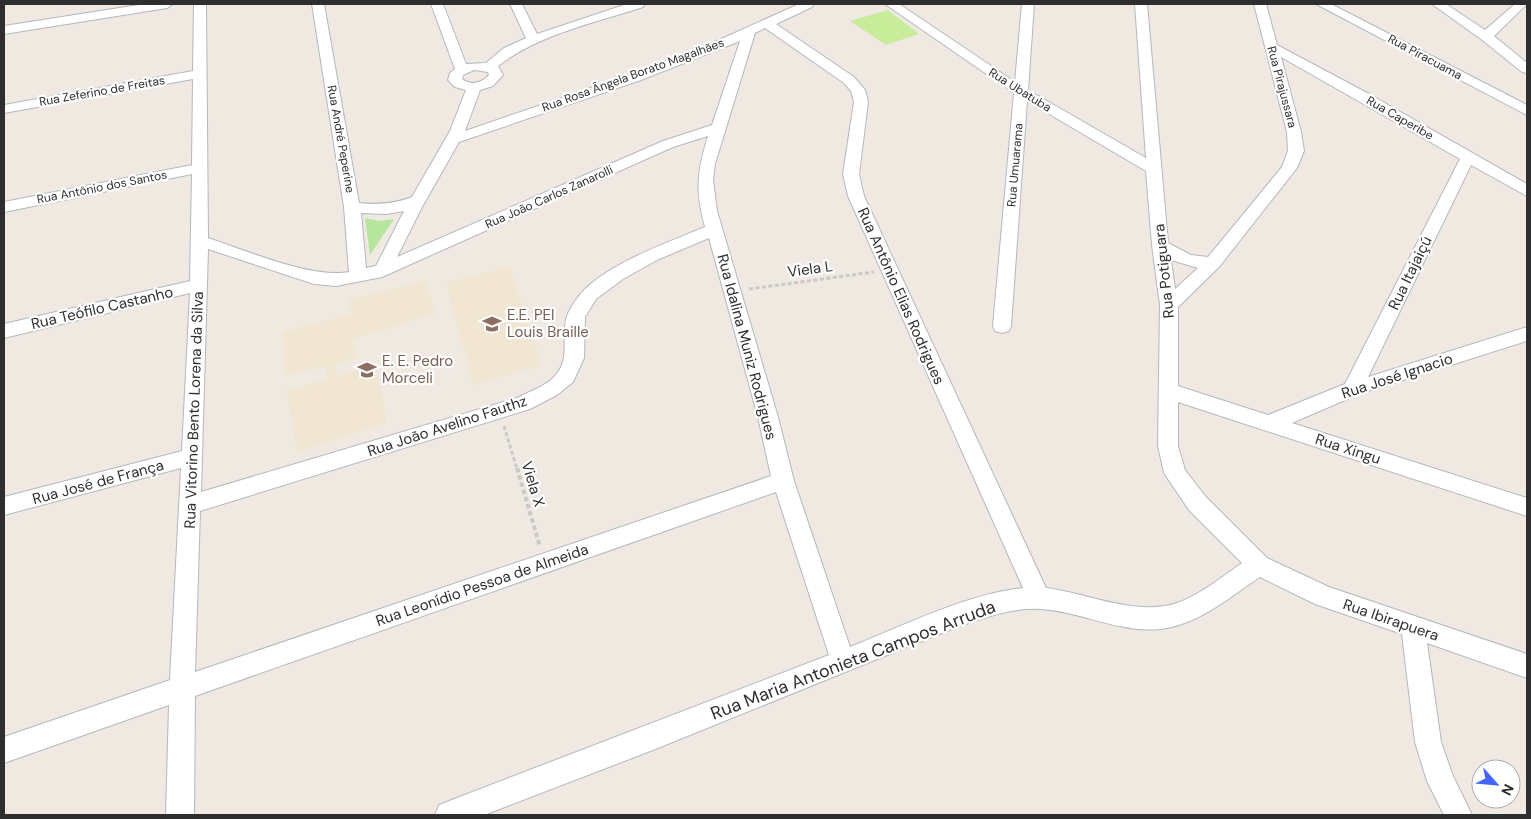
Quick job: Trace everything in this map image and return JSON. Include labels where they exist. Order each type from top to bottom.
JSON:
[{"type":"street","points":[[4,30],[167,4]]},
{"type":"street","name":"Rua Vitorino Bento Lorena da Silva","points":[[180,815],[182,690],[200,285],[200,4]]},
{"type":"street","name":"Rua André Peperine","points":[[318,4],[352,207],[358,276]]},
{"type":"street","points":[[437,4],[462,70]]},
{"type":"street","points":[[516,4],[533,39]]},
{"type":"street","points":[[489,67],[510,51],[533,39],[639,4]]},
{"type":"street","name":"Rua Rosa Ângela Borato Magalhães","points":[[455,138],[636,77],[715,47],[808,4]]},
{"type":"street","name":"Rua Ubatuba","points":[[891,4],[1021,92],[1154,169]]},
{"type":"street","name":"Rua Potiguara","points":[[1141,4],[1160,245],[1170,305],[1168,446],[1175,473],[1197,503],[1259,565]]},
{"type":"street","name":"Rua Pirajussara","points":[[1170,305],[1213,263],[1272,191],[1288,168],[1296,151],[1294,132],[1260,4]]},
{"type":"street","name":"Rua Piracuama","points":[[1322,4],[1527,111]]},
{"type":"street","points":[[1438,4],[1486,36],[1527,69]]},
{"type":"street","points":[[1486,36],[1522,4]]},
{"type":"street","name":"Rua Umuarama","points":[[1002,326],[1021,92],[1023,6]]},
{"type":"street","name":"Rua Idalina Muniz Rodrigues","points":[[757,27],[711,150],[705,180],[709,211],[768,417],[783,481],[844,661]]},
{"type":"street","name":"Rua Antônio Elias Rodrigues","points":[[757,27],[834,69],[850,80],[858,90],[861,102],[851,174],[856,196],[1039,598]]},
{"type":"street","name":"Rua Caperibe","points":[[1272,46],[1527,191]]},
{"type":"street","points":[[478,66],[489,67],[496,72],[495,78],[486,84],[474,87],[462,86],[455,80],[455,77],[462,70],[478,66]]},
{"type":"street","name":"Rua Zeferino de Freitas","points":[[4,109],[200,74]]},
{"type":"street","points":[[382,271],[418,200],[455,138],[469,106],[474,87]]},
{"type":"street","name":"Rua João Carlos Zanarolli","points":[[200,241],[314,278],[336,280],[382,271],[668,144],[718,128]]},
{"type":"street","name":"Rua Itajaiçú","points":[[1352,389],[1468,157]]},
{"type":"street","name":"Rua Antônio dos Santos","points":[[4,207],[199,168]]},
{"type":"street","points":[[352,207],[377,211],[392,209],[418,200]]},
{"type":"street","name":"Rua João Avelino Fauthz","points":[[190,505],[523,404],[550,390],[566,377],[574,358],[576,317],[590,295],[617,275],[651,256],[715,229]]},
{"type":"street","points":[[1160,245],[1177,258],[1194,262],[1213,263]]},
{"type":"street","name":"Rua Teófilo Castanho","points":[[4,332],[200,285]]},
{"type":"street","name":"Rua José Ignacio","points":[[1268,424],[1352,389],[1527,334]]},
{"type":"street","name":"Rua Xingu","points":[[1168,391],[1527,507]]},
{"type":"street","name":"Rua José de França","points":[[4,506],[192,457]]},
{"type":"street","name":"Rua Leonídio Pessoa de Almeida","points":[[4,750],[783,481]]},
{"type":"street","name":"Rua Maria Antonieta Campos Arruda","points":[[449,815],[654,737],[952,618],[994,604],[1039,598],[1141,618],[1166,618],[1188,611],[1259,565]]},
{"type":"street","name":"Rua Ibirapuera","points":[[1259,565],[1323,596],[1527,666]]},
{"type":"street","points":[[1413,628],[1428,742],[1441,781],[1458,815]]},
{"type":"path","name":"Viela L","points":[[733,291],[889,270]]},
{"type":"path","name":"Viela X","points":[[500,411],[545,563]]},
{"type":"shaded area","name":"E.E. PEI Louis Braille","points":[[510,266],[541,365],[473,385],[446,283]]},
{"type":"shaded area","name":"E. E. Pedro Morceli","points":[[426,281],[435,314],[352,339],[357,358],[335,364],[338,376],[376,364],[387,423],[297,452],[287,391],[326,379],[326,366],[285,375],[283,332],[352,314],[349,300]]},
{"type":"green space","points":[[888,10],[919,34],[886,45],[850,21]]},
{"type":"green space","points":[[365,218],[379,221],[394,219],[370,255]]},
{"type":"place","name":"E.E. PEI Louis Braille","points":[[492,324]]},
{"type":"place","name":"E. E. Pedro Morceli","points":[[367,370]]}]
